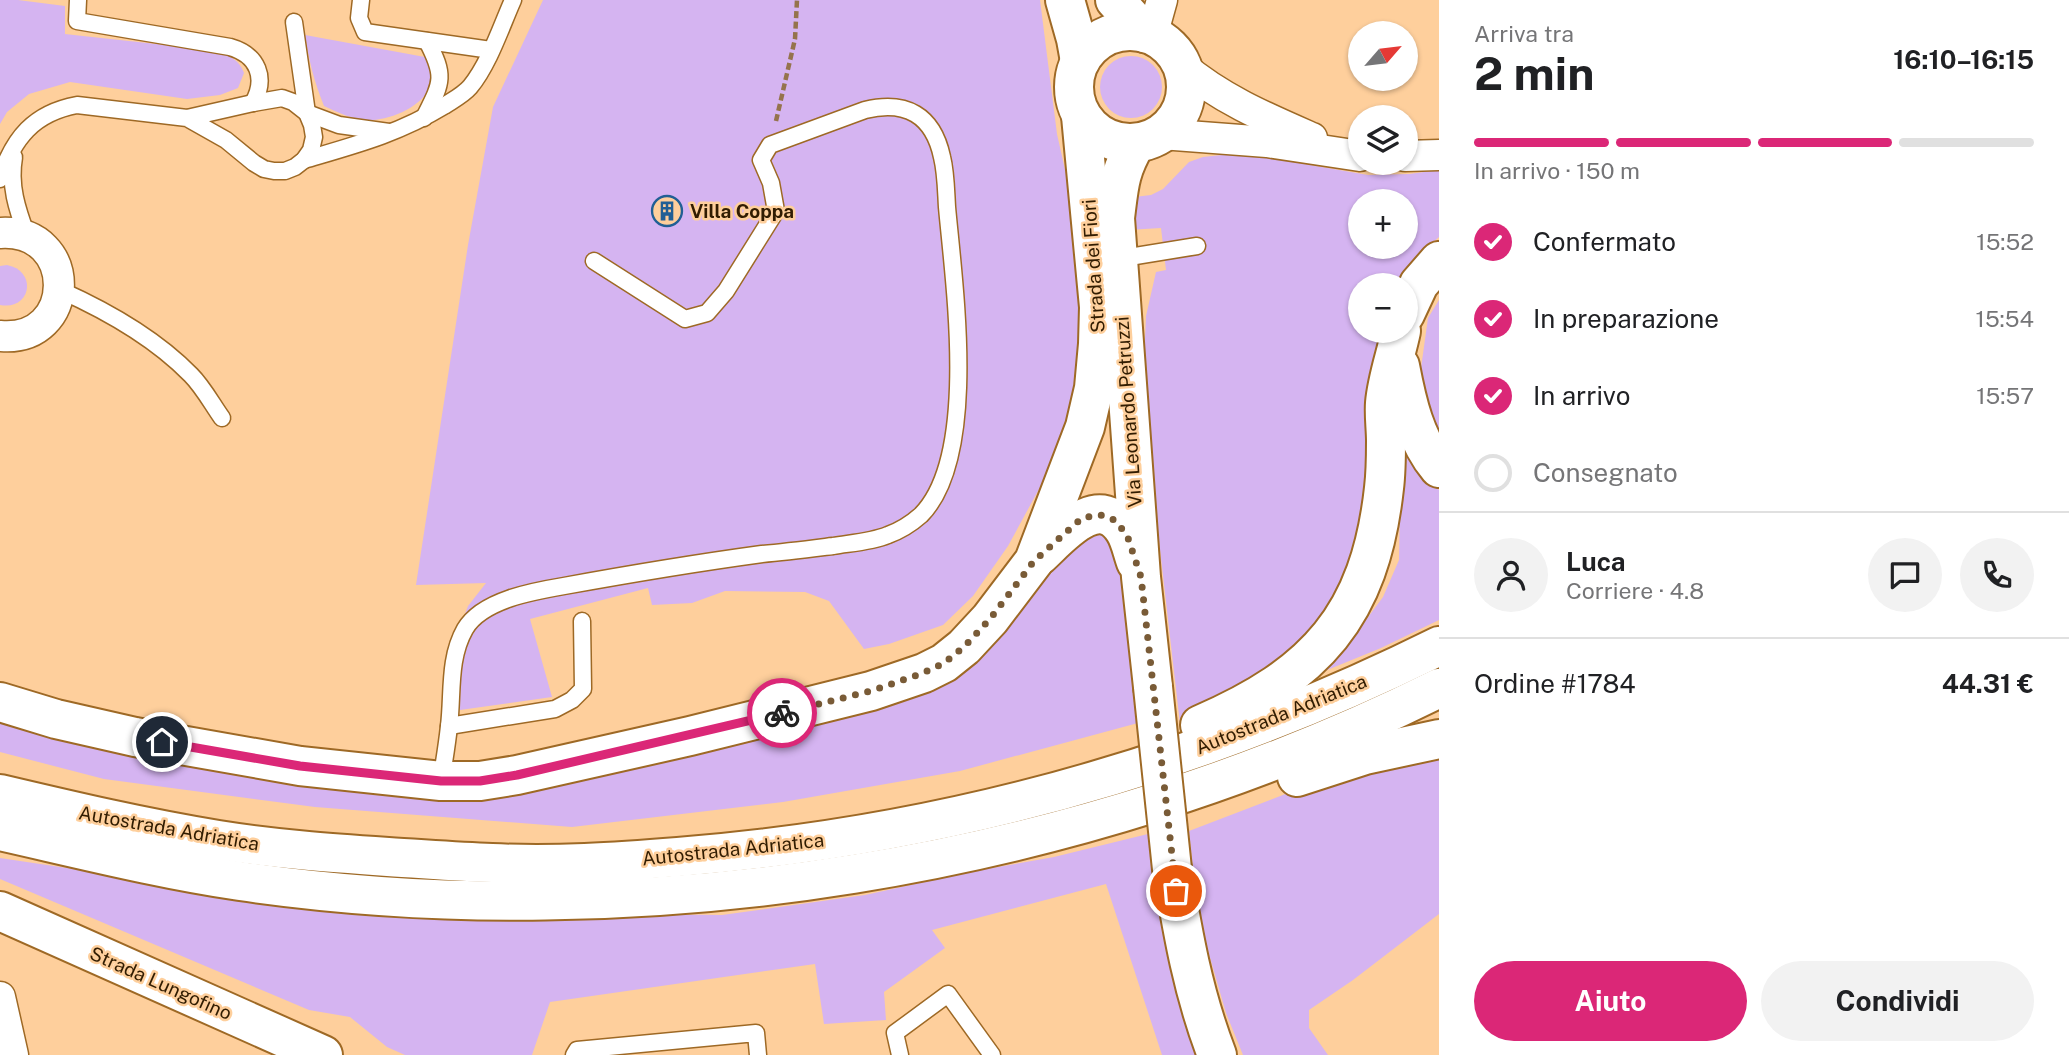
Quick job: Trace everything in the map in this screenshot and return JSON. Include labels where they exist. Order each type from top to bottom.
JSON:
[{"type":"main road","points":[[1065,0],[1080,61]]},
{"type":"main road","points":[[1115,0],[1153,23],[1182,66],[1185,89],[1181,111],[1173,124],[1149,139],[1120,143],[1105,138],[1081,116],[1075,98],[1074,79],[1080,61],[1091,46],[1107,36],[1153,23]]},
{"type":"main road","name":"Strada dei Fiori","points":[[8,700],[56,719],[135,737],[300,766],[441,781],[480,781],[691,736],[871,691],[944,663],[964,647],[990,619],[1034,561],[1085,427],[1094,387],[1099,307],[1081,116]]},
{"type":"main road","name":"Via Leonardo Petruzzi","points":[[1149,139],[1120,175],[1115,218],[1117,259],[1141,577],[1172,869],[1188,961],[1217,1055]]},
{"type":"main road","points":[[1418,287],[1439,261]]},
{"type":"main road","points":[[944,838],[1032,777],[1123,752],[1186,731],[1223,715],[1260,696],[1295,672],[1317,652],[1338,627],[1355,597],[1370,560],[1384,489],[1385,404],[1398,343]]},
{"type":"main road","points":[[1402,343],[1406,400],[1422,443],[1439,468]]},
{"type":"main road","points":[[1034,561],[1078,520],[1100,515],[1111,518],[1124,529],[1141,577]]},
{"type":"main road","name":"Autostrada Adriatica","points":[[0,831],[143,864],[241,881],[401,896],[582,900],[727,891],[873,870],[944,838],[1250,730],[1323,700],[1439,646]]},
{"type":"main road","name":"Autostrada Adriatica","points":[[0,794],[124,823],[221,840],[317,852],[493,863],[556,864],[731,853],[809,843],[944,838],[1008,843],[1202,787],[1336,735],[1439,688]]},
{"type":"main road","points":[[944,838],[1061,852],[1127,834],[1342,762],[1439,739]]},
{"type":"main road","name":"Strada Lungofino","points":[[0,911],[323,1055]]},
{"type":"street","points":[[1182,66],[1203,84],[1253,113],[1348,153]]},
{"type":"street","points":[[1149,139],[1267,142],[1348,155]]},
{"type":"street","points":[[1418,156],[1439,155]]},
{"type":"street","points":[[6,342],[32,331],[46,320],[55,307],[60,290],[59,273],[52,258],[41,245],[13,234]]},
{"type":"street","points":[[0,997],[13,1055]]},
{"type":"lane","points":[[78,0],[77,21],[246,52],[255,64],[261,85],[253,103]]},
{"type":"lane","points":[[361,0],[359,19],[365,32],[491,50]]},
{"type":"lane","points":[[304,160],[393,133],[461,95],[481,71],[513,0]]},
{"type":"lane","points":[[187,118],[226,139],[264,169],[285,171],[304,160],[311,150],[314,137],[307,113],[294,22]]},
{"type":"lane","points":[[424,118],[441,79],[439,64],[428,41]]},
{"type":"lane","points":[[0,179],[18,138],[44,115],[63,107],[77,105],[187,118],[276,98],[288,99],[307,113],[339,125],[393,133]]},
{"type":"lane","points":[[441,781],[450,726],[456,649],[467,626],[496,603],[522,593],[626,575],[856,543],[887,536],[919,517],[939,489],[948,464],[957,411],[958,320],[942,157],[930,127],[915,112],[881,106],[770,145],[761,160],[771,183],[776,212],[726,291],[707,313],[685,318],[594,261]]},
{"type":"lane","points":[[13,234],[12,171],[18,138]]},
{"type":"lane","points":[[1117,259],[1198,246]]},
{"type":"lane","points":[[60,290],[102,309],[160,346],[192,376],[222,418]]},
{"type":"lane","points":[[450,726],[555,709],[572,701],[583,689],[582,621]]},
{"type":"lane","points":[[900,1055],[895,1032],[948,994],[992,1055]]},
{"type":"lane","points":[[574,1055],[577,1050],[756,1033],[758,1055]]},
{"type":"path","points":[[770,145],[795,39],[797,0]]},
{"type":"shaded area","points":[[0,0],[65,6],[65,34],[211,50],[235,60],[244,73],[238,88],[220,95],[187,99],[70,82],[29,94],[7,112],[0,124]]},
{"type":"shaded area","points":[[543,0],[1040,0],[1057,134],[1070,192],[1078,252],[1079,386],[1051,467],[1008,546],[973,596],[943,625],[889,644],[864,649],[829,601],[805,592],[725,591],[692,603],[652,605],[648,588],[530,619],[552,697],[460,710],[461,624],[468,606],[486,583],[416,585],[468,245],[493,107]]},
{"type":"shaded area","points":[[305,35],[425,57],[434,69],[432,83],[414,105],[389,117],[366,120],[341,114],[324,106],[312,71]]},
{"type":"shaded area","points":[[1131,56],[1143,58],[1153,65],[1160,75],[1160,99],[1153,109],[1143,116],[1131,118],[1119,116],[1109,109],[1102,99],[1100,87],[1102,75],[1109,65],[1119,58]]},
{"type":"shaded area","points":[[1241,153],[1348,172],[1348,175],[1418,175],[1418,173],[1439,170],[1439,237],[1418,257],[1418,189],[1348,189],[1348,259],[1416,259],[1407,273],[1348,273],[1348,343],[1380,343],[1362,549],[1316,634],[1234,698],[1180,724],[1158,532],[1144,361],[1146,316],[1156,272],[1166,270],[1161,228],[1128,230],[1126,198],[1151,195],[1163,189],[1189,162],[1203,157]]},
{"type":"shaded area","points":[[7,265],[23,275],[27,290],[19,302],[0,305],[0,266]]},
{"type":"shaded area","points":[[1439,300],[1439,442],[1420,390],[1428,318]]},
{"type":"shaded area","points":[[1408,451],[1432,485],[1439,490],[1439,620],[1315,675],[1354,636],[1383,597],[1399,560],[1401,456]]},
{"type":"shaded area","points":[[1082,524],[1122,534],[1138,723],[960,771],[783,802],[572,827],[315,807],[104,779],[0,752],[0,706],[485,785],[924,680]]},
{"type":"shaded area","points":[[1439,751],[1439,914],[1309,1010],[1309,1028],[1328,1055],[1243,1055],[1226,1013],[1198,916],[1189,831],[1288,793]]},
{"type":"shaded area","points":[[1152,833],[1212,1055],[1162,1055],[1106,884],[932,930],[945,948],[884,992],[886,1020],[824,1024],[815,964],[550,1002],[532,1055],[405,1055],[387,1047],[350,1017],[309,1010],[0,879],[0,858],[354,911],[722,915],[865,895],[1054,857]]},
{"type":"way so far","points":[[782,713],[871,691],[944,663],[964,647],[990,619],[1034,561],[1078,520],[1093,515],[1111,518],[1124,529],[1141,577],[1176,891]]},
{"type":"place","name":"Villa Coppa","points":[[667,211]]},
{"type":"route","points":[[162,742],[300,766],[441,781],[480,781],[691,736],[782,713]]}]
